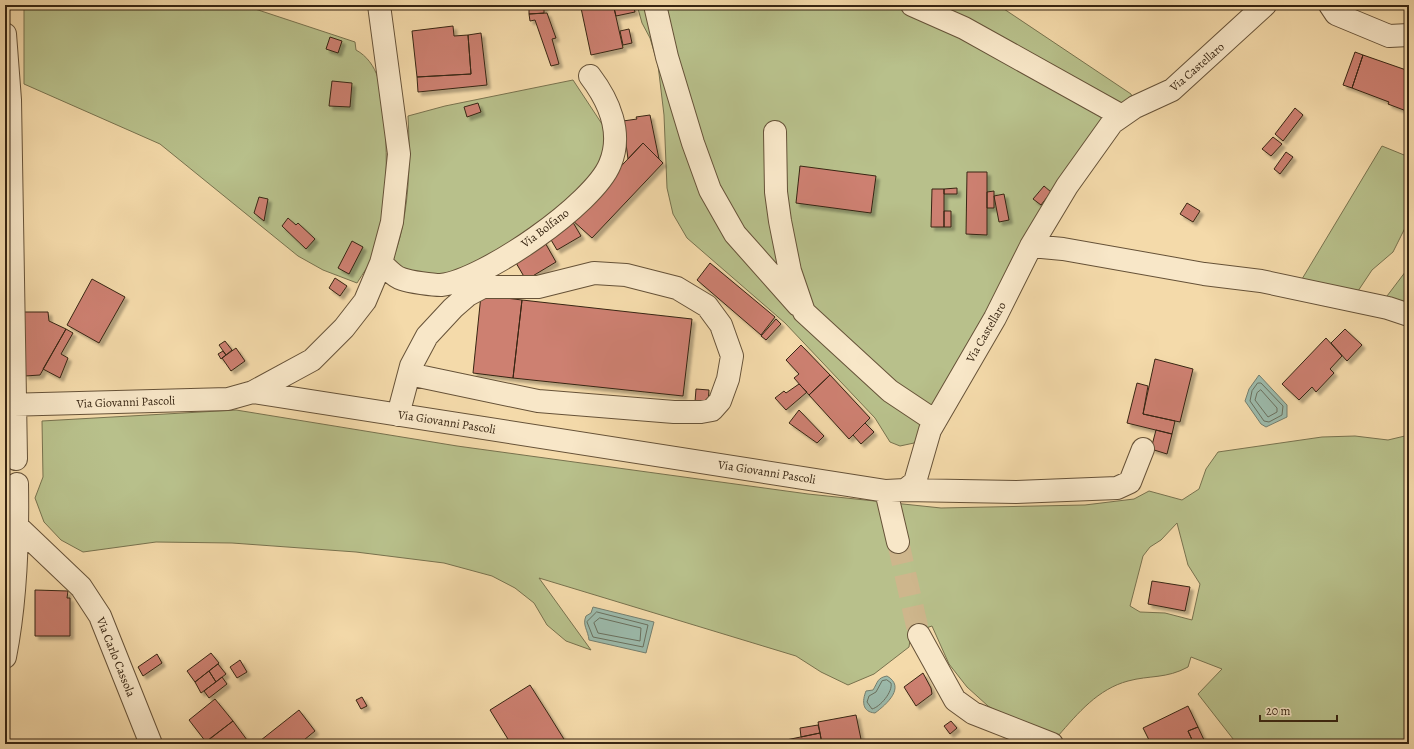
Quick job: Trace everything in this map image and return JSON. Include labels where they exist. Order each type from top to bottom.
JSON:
[{"type":"street","points":[[253,392],[312,360],[344,328],[365,301],[381,263],[392,222],[400,154],[379,5]]},
{"type":"street","points":[[655,5],[669,65],[693,143],[710,190],[735,234],[804,312],[890,391],[935,421]]},
{"type":"street","points":[[912,5],[964,28],[1122,116]]},
{"type":"street","name":"Via Castellaro","points":[[896,490],[915,482],[930,430],[995,318],[1031,246],[1066,186],[1112,123],[1135,107],[1172,90],[1265,5]]},
{"type":"street","points":[[1330,5],[1336,14],[1390,36],[1409,35]]},
{"type":"street","points":[[5,34],[10,406],[16,459]]},
{"type":"street","name":"Via Bolfano","points":[[381,263],[402,279],[440,285],[457,282],[471,277],[508,256],[552,226],[586,197],[596,187],[610,164],[615,137],[611,111],[598,86],[590,76]]},
{"type":"street","points":[[775,132],[776,192],[780,221],[790,271],[804,312]]},
{"type":"street","points":[[1031,246],[1063,249],[1204,274],[1261,281],[1388,308],[1409,314]]},
{"type":"street","points":[[398,415],[411,366],[426,336],[452,308],[468,295],[482,287],[538,287],[594,273],[626,275],[676,288],[706,306],[721,325],[732,356],[728,379],[720,401],[712,410],[701,412],[674,412],[538,401],[409,374]]},
{"type":"street","name":"Via Giovanni Pascoli","points":[[10,406],[228,399],[253,392],[896,490]]},
{"type":"street","points":[[898,542],[896,490],[1016,492],[1117,488],[1130,482],[1143,449]]},
{"type":"street","points":[[5,657],[11,628],[18,526],[17,484]]},
{"type":"street","name":"Via Carlo Cassola","points":[[18,526],[81,587],[100,616],[151,744]]},
{"type":"street","points":[[919,635],[955,700],[973,712],[1052,744]]},
{"type":"green space","points":[[24,5],[243,5],[355,42],[356,50],[364,55],[370,62],[378,78],[382,94],[386,140],[385,191],[380,236],[375,252],[357,283],[323,270],[298,256],[160,144],[24,84]]},
{"type":"green space","points":[[637,5],[998,5],[1131,94],[1135,107],[1120,119],[936,414],[914,443],[900,446],[890,442],[875,418],[785,323],[687,238],[673,214],[667,188],[664,115],[658,65],[650,38],[642,23]]},
{"type":"green space","points":[[573,80],[604,127],[607,153],[573,200],[491,257],[447,275],[429,275],[392,264],[401,232],[407,200],[409,158],[408,116],[445,106]]},
{"type":"green space","points":[[1382,146],[1409,157],[1409,220],[1393,252],[1372,270],[1356,294],[1299,284]]},
{"type":"green space","points":[[1409,267],[1409,307],[1389,300],[1387,296]]},
{"type":"green space","points":[[236,410],[457,446],[808,494],[941,508],[1085,505],[1134,499],[1149,491],[1182,500],[1199,489],[1206,469],[1218,452],[1322,437],[1355,436],[1388,440],[1409,435],[1409,744],[1237,744],[1198,694],[1222,669],[1191,657],[1188,667],[1180,671],[1128,681],[1107,690],[1089,703],[1058,736],[1016,722],[988,706],[967,687],[949,664],[932,626],[911,633],[909,647],[874,674],[848,685],[821,672],[796,656],[539,578],[591,650],[566,641],[547,625],[534,603],[515,588],[492,576],[444,563],[356,552],[232,543],[156,542],[83,552],[61,540],[44,522],[35,498],[43,477],[42,421]],"holes":[[[1177,523],[1188,565],[1200,584],[1192,620],[1165,613],[1140,612],[1130,606],[1143,556],[1150,547],[1161,540]]]},
{"type":"water","points":[[1259,375],[1287,405],[1287,417],[1266,427],[1261,424],[1245,401],[1249,389]]},
{"type":"water","points":[[593,607],[654,622],[646,653],[589,640],[585,619],[586,616],[591,613]]},
{"type":"water","points":[[887,676],[895,685],[893,695],[885,705],[875,713],[868,711],[864,705],[866,691],[873,690],[879,679]]},
{"type":"building","points":[[529,5],[544,5],[544,13],[529,14]]},
{"type":"building","points":[[594,5],[612,5],[623,48],[591,55],[581,8]]},
{"type":"building","points":[[625,5],[633,5],[635,12],[616,16],[614,8]]},
{"type":"building","points":[[547,13],[556,38],[552,39],[559,64],[551,66],[535,20],[530,21],[529,14]]},
{"type":"building","points":[[453,26],[454,36],[468,35],[471,74],[417,77],[412,31]]},
{"type":"building","points":[[629,29],[632,43],[623,45],[620,31]]},
{"type":"building","points":[[481,33],[487,85],[418,92],[417,77],[471,74],[468,35]]},
{"type":"building","points":[[330,37],[342,41],[338,53],[326,49]]},
{"type":"building","points":[[1355,52],[1363,55],[1352,88],[1343,85]]},
{"type":"building","points":[[1363,55],[1409,71],[1409,112],[1388,104],[1389,102],[1352,88]]},
{"type":"building","points":[[332,81],[352,83],[350,107],[329,106]]},
{"type":"building","points":[[478,103],[481,112],[467,117],[464,107]]},
{"type":"building","points":[[1295,108],[1303,115],[1283,141],[1275,134]]},
{"type":"building","points":[[650,115],[659,159],[643,143],[628,159],[623,121]]},
{"type":"building","points":[[1273,137],[1282,144],[1271,156],[1262,149]]},
{"type":"building","points":[[643,143],[663,163],[592,238],[571,219]]},
{"type":"building","points":[[1286,152],[1293,157],[1280,174],[1274,169]]},
{"type":"building","points":[[800,166],[876,176],[871,213],[796,203]]},
{"type":"building","points":[[967,172],[987,172],[987,235],[966,234]]},
{"type":"building","points":[[1044,186],[1051,192],[1041,205],[1033,199]]},
{"type":"building","points":[[957,188],[957,194],[944,194],[944,189]]},
{"type":"building","points":[[932,189],[944,189],[944,227],[931,227]]},
{"type":"building","points":[[994,191],[994,208],[987,208],[987,192]]},
{"type":"building","points":[[1004,194],[1009,220],[999,222],[994,196]]},
{"type":"building","points":[[259,197],[268,199],[264,221],[254,213]]},
{"type":"building","points":[[1187,203],[1200,211],[1193,222],[1180,214]]},
{"type":"building","points":[[944,211],[951,211],[951,227],[944,227]]},
{"type":"building","points":[[288,218],[296,225],[298,223],[315,239],[306,249],[282,226]]},
{"type":"building","points":[[571,219],[581,236],[557,250],[547,233]]},
{"type":"building","points":[[543,239],[556,262],[526,280],[512,256]]},
{"type":"building","points":[[352,241],[363,247],[349,274],[338,268]]},
{"type":"building","points":[[710,263],[775,317],[761,335],[697,280]]},
{"type":"building","points":[[335,278],[347,286],[340,296],[329,288]]},
{"type":"building","points":[[92,279],[125,297],[99,343],[67,325]]},
{"type":"building","points":[[481,295],[522,300],[513,378],[473,373]]},
{"type":"building","points":[[522,300],[692,319],[683,396],[513,378]]},
{"type":"building","points":[[24,312],[48,312],[49,321],[66,329],[40,375],[25,376]]},
{"type":"building","points":[[776,319],[781,324],[766,340],[761,336]]},
{"type":"building","points":[[66,329],[73,333],[61,354],[68,358],[60,378],[43,369]]},
{"type":"building","points":[[1345,329],[1362,345],[1347,361],[1331,343]]},
{"type":"building","points":[[1326,338],[1342,356],[1330,369],[1334,373],[1316,392],[1312,387],[1299,400],[1282,384]]},
{"type":"building","points":[[225,341],[232,350],[226,355],[219,345]]},
{"type":"building","points":[[801,345],[830,375],[809,395],[794,378],[799,374],[786,360]]},
{"type":"building","points":[[236,348],[245,361],[231,371],[222,358]]},
{"type":"building","points":[[223,351],[226,355],[221,359],[218,354]]},
{"type":"building","points":[[1155,359],[1193,369],[1180,422],[1143,414]]},
{"type":"building","points":[[830,375],[870,418],[849,439],[809,395]]},
{"type":"building","points":[[1137,383],[1148,386],[1143,414],[1175,421],[1172,434],[1127,423]]},
{"type":"building","points":[[799,384],[807,392],[786,410],[775,398],[784,391],[786,393]]},
{"type":"building","points":[[696,389],[709,390],[708,403],[695,402]]},
{"type":"building","points":[[799,410],[824,436],[817,443],[789,423]]},
{"type":"building","points":[[865,423],[874,432],[861,444],[853,435]]},
{"type":"building","points":[[1156,430],[1172,434],[1167,454],[1151,449]]},
{"type":"building","points":[[1152,581],[1190,587],[1185,611],[1148,604]]},
{"type":"building","points":[[35,590],[68,591],[67,598],[70,598],[70,636],[35,636]]},
{"type":"building","points":[[211,653],[219,663],[195,682],[187,671]]},
{"type":"building","points":[[157,654],[162,663],[143,676],[138,667]]},
{"type":"building","points":[[240,660],[247,672],[237,678],[230,667]]},
{"type":"building","points":[[218,664],[226,674],[216,682],[209,671]]},
{"type":"building","points":[[209,671],[216,682],[201,693],[195,682]]},
{"type":"building","points":[[923,673],[931,688],[932,694],[916,706],[904,687]]},
{"type":"building","points":[[222,677],[227,684],[209,698],[204,691]]},
{"type":"building","points":[[530,685],[567,744],[511,744],[490,710]]},
{"type":"building","points":[[362,697],[367,706],[361,709],[356,700]]},
{"type":"building","points":[[215,699],[233,721],[206,742],[189,720]]},
{"type":"building","points":[[1188,706],[1198,727],[1188,731],[1194,744],[1151,744],[1143,728]]},
{"type":"building","points":[[299,710],[315,731],[299,744],[256,744]]},
{"type":"building","points":[[856,715],[862,744],[822,744],[818,722]]},
{"type":"building","points":[[233,721],[250,744],[204,743]]},
{"type":"building","points":[[951,721],[957,728],[950,734],[944,726]]},
{"type":"building","points":[[818,725],[820,733],[801,737],[800,728]]},
{"type":"building","points":[[1198,727],[1205,742],[1203,744],[1194,744],[1188,731]]},
{"type":"building","points":[[820,733],[822,744],[787,744],[786,740]]},
{"type":"tunnel","points":[[898,542],[919,635]]}]
